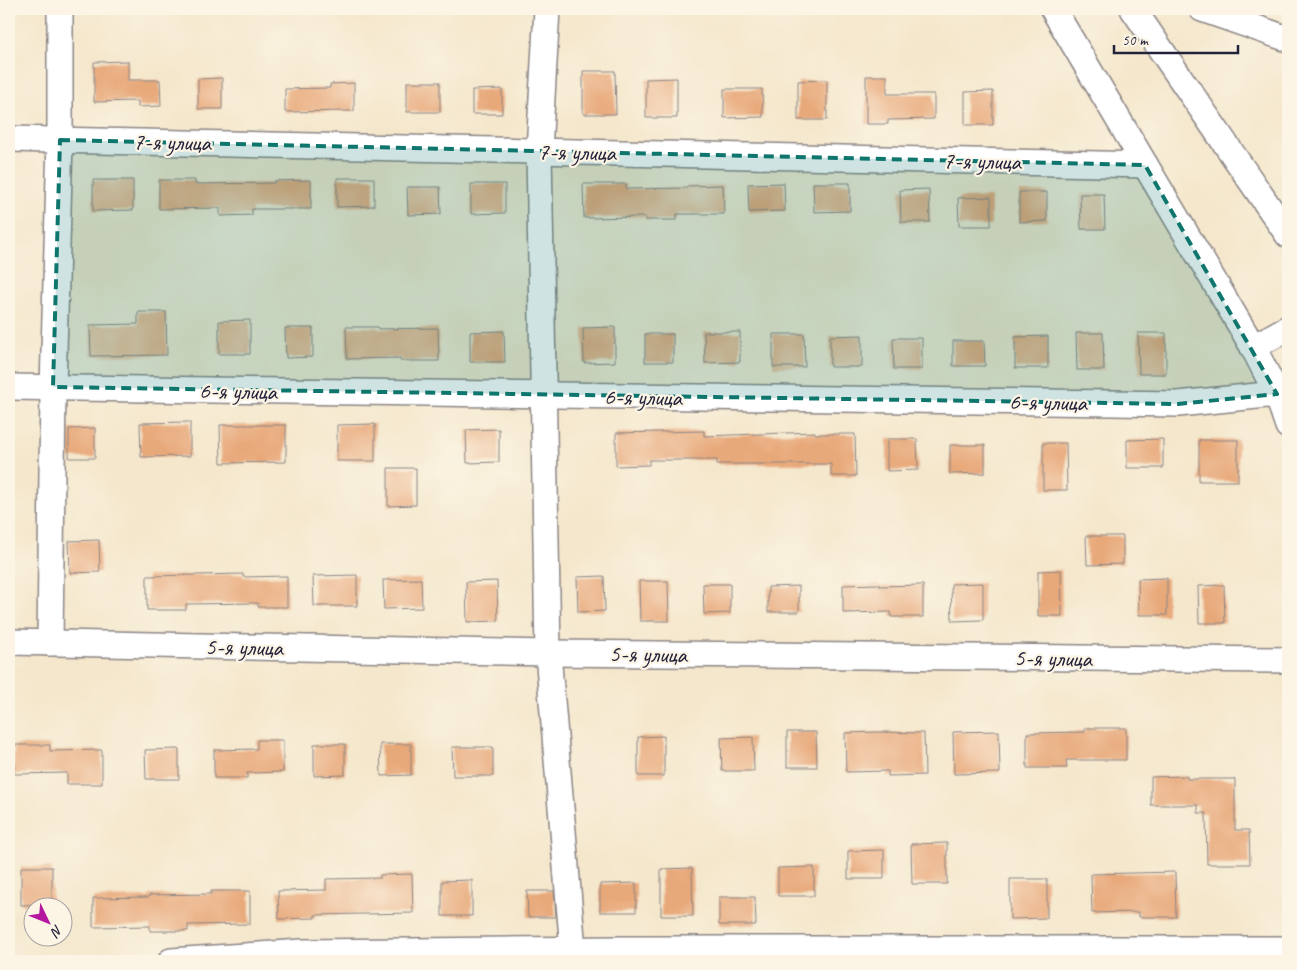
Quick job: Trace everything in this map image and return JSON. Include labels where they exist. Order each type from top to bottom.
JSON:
[{"type":"street","points":[[50,643],[53,387],[60,140],[60,9]]},
{"type":"street","points":[[547,9],[539,151],[548,653],[573,950]]},
{"type":"street","points":[[1053,9],[1253,347],[1277,394],[1288,426]]},
{"type":"street","points":[[1133,9],[1288,235]]},
{"type":"street","points":[[1202,9],[1288,39]]},
{"type":"street","name":"7-я улица","points":[[9,139],[1145,165]]},
{"type":"street","points":[[1253,347],[1288,328]]},
{"type":"street","name":"6-я улица","points":[[9,387],[1178,404],[1277,394]]},
{"type":"street","name":"5-я улица","points":[[9,642],[548,653],[1288,660]]},
{"type":"street","points":[[170,961],[573,950],[620,955],[1288,949]]},
{"type":"highlighted area","points":[[60,140],[1145,165],[1277,394],[1178,404],[53,387]]},
{"type":"building","points":[[128,61],[128,80],[160,80],[161,106],[138,107],[138,101],[94,102],[94,62]]},
{"type":"building","points":[[583,71],[615,71],[616,114],[583,114]]},
{"type":"building","points":[[866,76],[887,76],[887,94],[934,94],[934,119],[888,120],[888,124],[866,124]]},
{"type":"building","points":[[222,78],[222,109],[198,109],[198,79]]},
{"type":"building","points":[[677,78],[677,118],[646,118],[646,79]]},
{"type":"building","points":[[827,80],[827,120],[798,120],[798,81]]},
{"type":"building","points":[[407,82],[440,82],[440,112],[407,112]]},
{"type":"building","points":[[354,83],[354,111],[285,112],[285,89],[330,88],[330,84]]},
{"type":"building","points":[[502,89],[502,114],[472,114],[472,90]]},
{"type":"building","points":[[724,89],[762,89],[763,117],[724,118]]},
{"type":"building","points":[[993,91],[993,125],[965,125],[965,92]]},
{"type":"building","points":[[337,178],[374,178],[374,206],[337,207]]},
{"type":"building","points":[[93,180],[133,180],[133,210],[93,211]]},
{"type":"building","points":[[159,180],[195,180],[195,184],[274,183],[274,181],[311,180],[311,209],[252,209],[252,215],[220,216],[220,208],[159,209]]},
{"type":"building","points":[[784,183],[785,211],[749,212],[748,184]]},
{"type":"building","points":[[813,183],[850,183],[850,211],[814,212]]},
{"type":"building","points":[[471,184],[505,184],[505,213],[471,214]]},
{"type":"building","points":[[583,184],[626,184],[626,189],[687,188],[687,186],[723,185],[724,214],[677,214],[677,220],[645,220],[645,217],[584,218]]},
{"type":"building","points":[[407,187],[440,187],[441,214],[408,215]]},
{"type":"building","points":[[929,189],[930,222],[901,222],[900,190]]},
{"type":"building","points":[[1019,192],[1047,192],[1047,221],[1019,222]]},
{"type":"building","points":[[1080,194],[1104,194],[1105,229],[1081,229]]},
{"type":"building","points":[[991,197],[991,226],[959,226],[958,198]]},
{"type":"building","points":[[138,312],[166,312],[167,355],[91,356],[90,325],[138,324]]},
{"type":"building","points":[[250,320],[250,354],[219,354],[219,321]]},
{"type":"building","points":[[346,327],[378,327],[378,329],[438,328],[439,361],[400,361],[400,358],[347,359]]},
{"type":"building","points":[[615,327],[615,362],[584,363],[583,328]]},
{"type":"building","points":[[285,328],[313,328],[313,357],[286,358]]},
{"type":"building","points":[[504,331],[505,362],[470,362],[470,332]]},
{"type":"building","points":[[704,332],[740,332],[740,362],[705,363]]},
{"type":"building","points":[[1076,333],[1103,333],[1104,370],[1077,370]]},
{"type":"building","points":[[1138,333],[1166,333],[1166,374],[1139,374]]},
{"type":"building","points":[[645,334],[673,334],[673,362],[645,362]]},
{"type":"building","points":[[773,334],[804,334],[805,367],[773,367]]},
{"type":"building","points":[[862,335],[862,367],[830,367],[830,336]]},
{"type":"building","points":[[1048,336],[1048,368],[1015,368],[1015,337]]},
{"type":"building","points":[[893,338],[922,338],[922,369],[894,369]]},
{"type":"building","points":[[953,341],[984,341],[985,366],[953,366]]},
{"type":"building","points":[[190,422],[190,456],[141,457],[140,423]]},
{"type":"building","points":[[375,424],[375,461],[337,461],[337,425]]},
{"type":"building","points":[[220,425],[286,425],[286,462],[221,463]]},
{"type":"building","points":[[95,428],[95,458],[69,458],[69,429]]},
{"type":"building","points":[[499,429],[499,462],[467,463],[466,430]]},
{"type":"building","points":[[704,431],[704,436],[815,432],[815,434],[855,434],[856,476],[831,476],[831,464],[717,464],[717,460],[649,460],[649,465],[616,466],[616,433]]},
{"type":"building","points":[[887,439],[917,439],[918,470],[887,471]]},
{"type":"building","points":[[1163,439],[1163,468],[1127,468],[1127,440]]},
{"type":"building","points":[[1199,440],[1238,440],[1238,481],[1199,481]]},
{"type":"building","points":[[1043,443],[1066,443],[1067,490],[1043,490]]},
{"type":"building","points":[[950,445],[985,445],[985,473],[950,474]]},
{"type":"building","points":[[388,468],[416,468],[416,505],[388,506]]},
{"type":"building","points":[[1086,536],[1123,536],[1123,564],[1087,565]]},
{"type":"building","points":[[99,540],[100,572],[70,573],[69,541]]},
{"type":"building","points":[[1061,570],[1062,616],[1038,616],[1038,571]]},
{"type":"building","points":[[243,574],[243,577],[287,576],[287,607],[258,607],[258,603],[186,604],[186,610],[147,610],[147,576]]},
{"type":"building","points":[[357,575],[357,606],[314,606],[313,576]]},
{"type":"building","points":[[604,576],[605,611],[578,612],[577,577]]},
{"type":"building","points":[[1167,578],[1167,615],[1139,615],[1138,579]]},
{"type":"building","points":[[421,579],[422,608],[384,609],[383,580]]},
{"type":"building","points":[[497,581],[498,621],[467,622],[466,582]]},
{"type":"building","points":[[639,581],[668,581],[669,621],[640,621]]},
{"type":"building","points":[[983,583],[983,620],[952,621],[951,584]]},
{"type":"building","points":[[703,584],[730,584],[730,613],[704,614]]},
{"type":"building","points":[[879,584],[879,586],[923,585],[923,617],[891,617],[891,612],[843,613],[843,585]]},
{"type":"building","points":[[1224,585],[1225,623],[1199,623],[1198,586]]},
{"type":"building","points":[[799,586],[799,612],[768,612],[768,587]]},
{"type":"building","points":[[1085,728],[1126,728],[1126,760],[1066,760],[1067,768],[1027,768],[1027,733],[1085,732]]},
{"type":"building","points":[[999,731],[1000,773],[954,774],[953,732]]},
{"type":"building","points":[[787,732],[816,732],[817,767],[787,767]]},
{"type":"building","points":[[845,733],[924,733],[925,775],[888,776],[888,771],[846,772]]},
{"type":"building","points":[[664,736],[664,776],[638,776],[638,737]]},
{"type":"building","points":[[753,737],[754,771],[722,771],[721,738]]},
{"type":"building","points":[[257,740],[283,740],[283,772],[247,773],[247,778],[214,778],[214,750],[257,749]]},
{"type":"building","points":[[314,744],[345,744],[345,775],[314,776]]},
{"type":"building","points":[[380,744],[411,744],[411,775],[381,776]]},
{"type":"building","points":[[14,745],[50,745],[50,751],[102,750],[102,784],[67,784],[67,773],[14,774]]},
{"type":"building","points":[[452,747],[493,747],[493,776],[453,776]]},
{"type":"building","points":[[179,749],[179,779],[146,779],[145,750]]},
{"type":"building","points":[[1187,776],[1187,779],[1235,779],[1235,830],[1249,830],[1250,864],[1207,864],[1206,813],[1198,813],[1198,805],[1151,805],[1151,777]]},
{"type":"building","points":[[947,843],[947,884],[912,884],[911,844]]},
{"type":"building","points":[[884,850],[884,879],[848,879],[848,851]]},
{"type":"building","points":[[21,867],[52,867],[52,898],[22,898],[21,905]]},
{"type":"building","points":[[814,867],[814,896],[778,896],[778,868]]},
{"type":"building","points":[[692,868],[693,916],[661,916],[661,869]]},
{"type":"building","points":[[1175,872],[1176,917],[1139,917],[1139,912],[1092,913],[1091,874]]},
{"type":"building","points":[[412,874],[413,913],[315,915],[315,918],[279,919],[278,891],[326,890],[326,879],[380,878],[380,875]]},
{"type":"building","points":[[1010,879],[1047,879],[1047,918],[1010,919]]},
{"type":"building","points":[[472,880],[472,916],[442,916],[442,881]]},
{"type":"building","points":[[636,883],[636,912],[600,912],[600,884]]},
{"type":"building","points":[[211,891],[250,891],[250,924],[188,925],[188,931],[150,931],[150,926],[93,927],[93,898],[211,894]]},
{"type":"building","points":[[527,891],[554,891],[556,917],[528,917]]},
{"type":"building","points":[[719,897],[755,897],[756,925],[719,925]]}]
